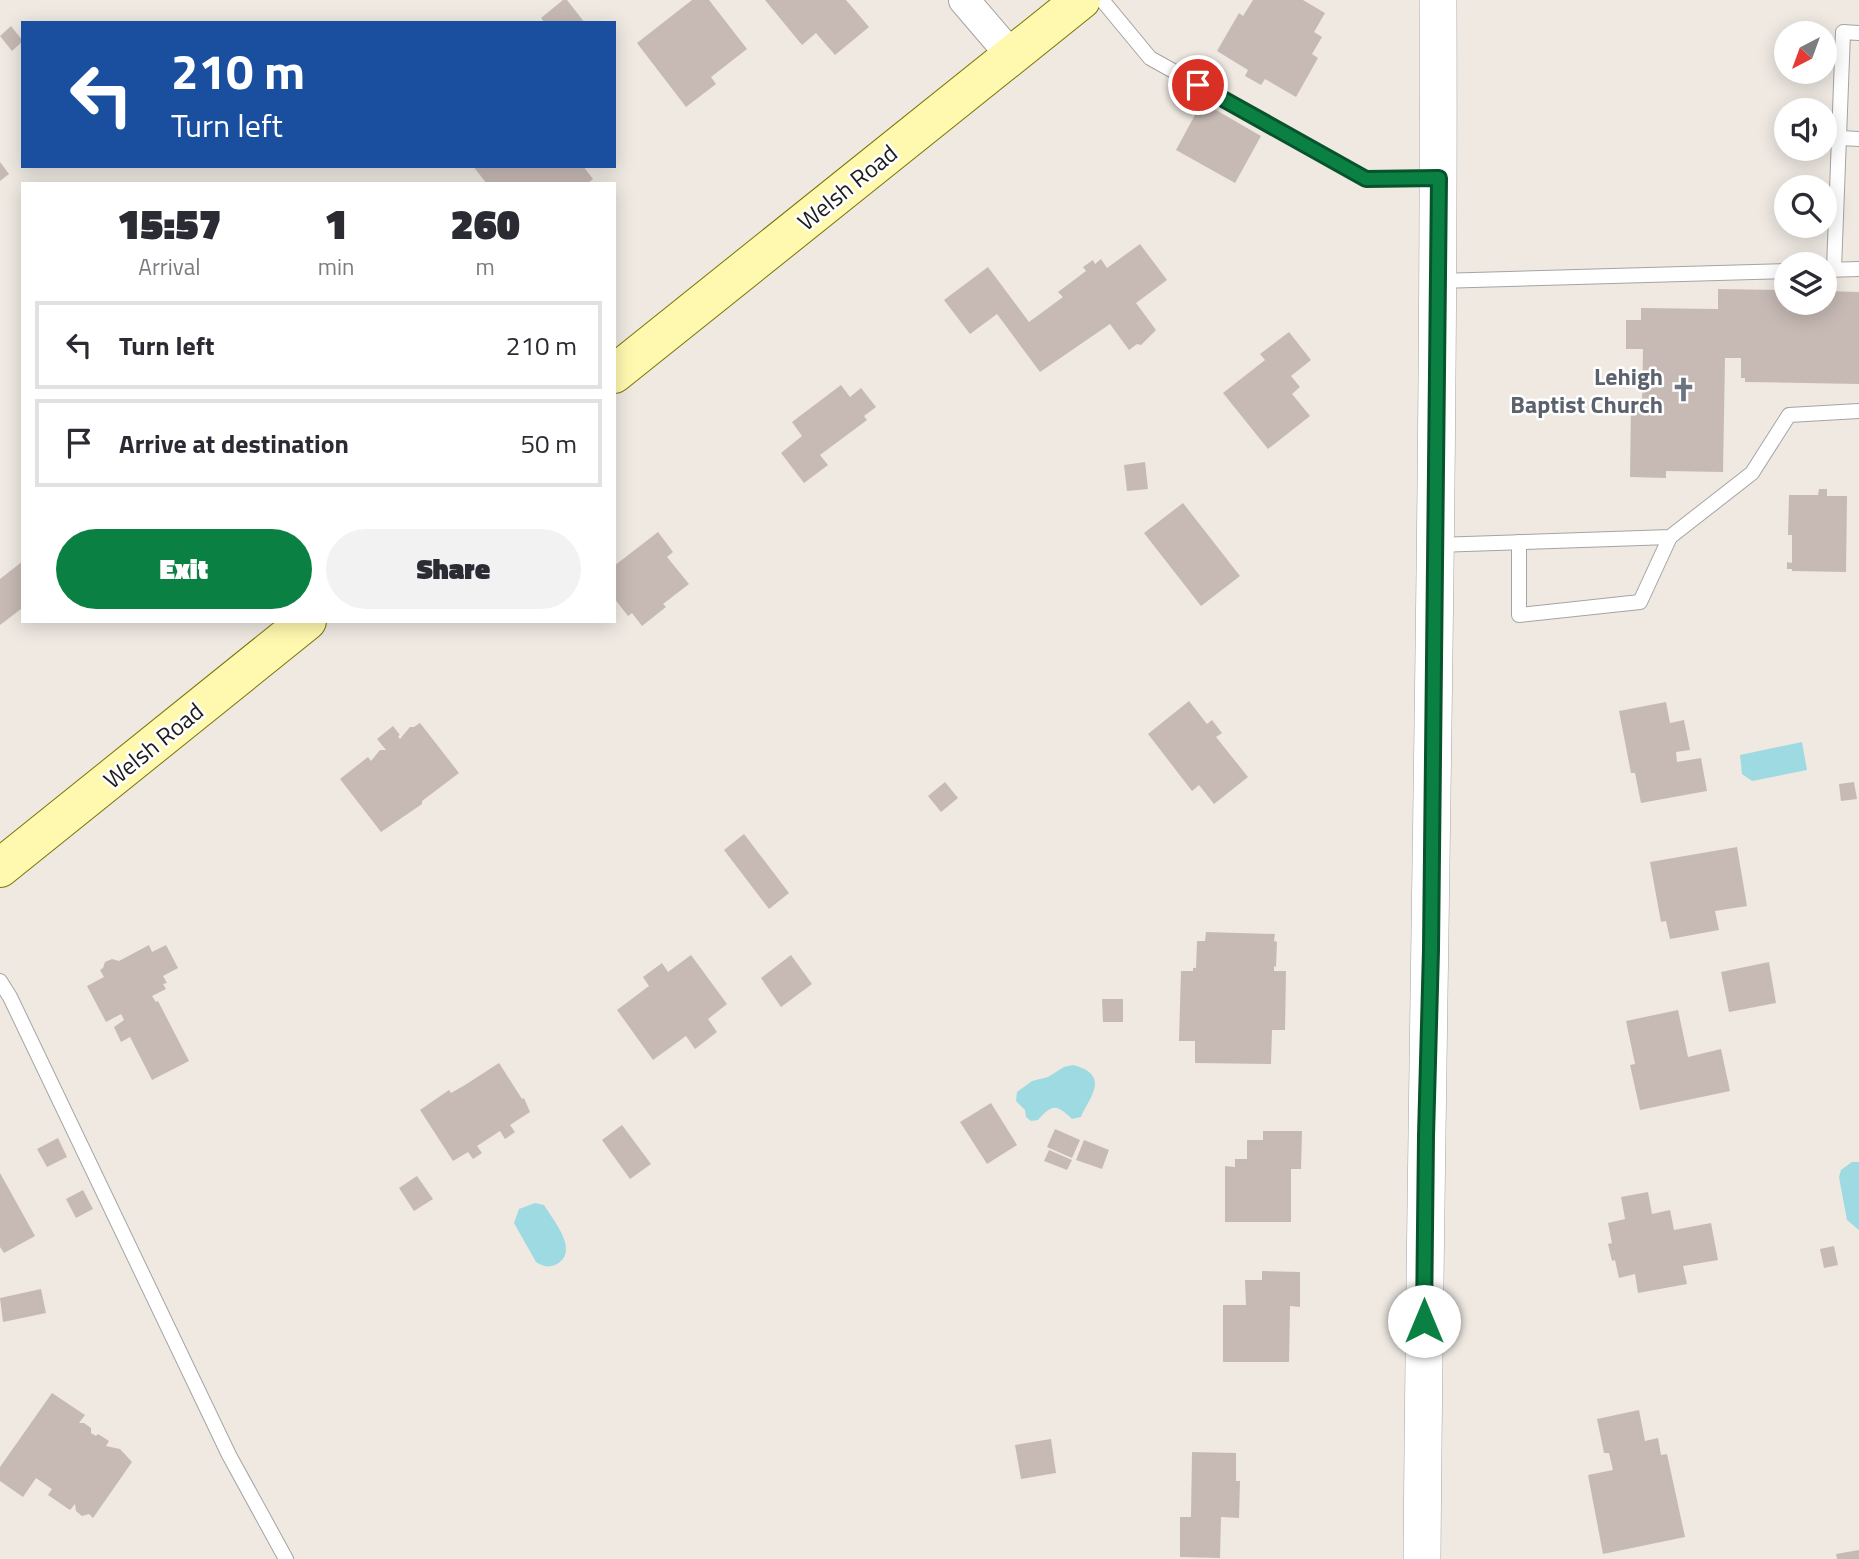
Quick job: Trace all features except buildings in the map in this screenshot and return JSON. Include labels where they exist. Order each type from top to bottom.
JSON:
[{"type":"main road","name":"Welsh Road","points":[[616,372],[1081,0]]},
{"type":"main road","name":"Welsh Road","points":[[0,868],[305,623]]},
{"type":"street","points":[[964,0],[1011,55]]},
{"type":"street","points":[[1422,1559],[1438,281],[1438,0]]},
{"type":"lane","points":[[1102,0],[1150,58],[1366,179],[1439,178]]},
{"type":"lane","points":[[1832,252],[1841,138],[1843,32],[1859,33]]},
{"type":"lane","points":[[1841,138],[1859,139]]},
{"type":"lane","points":[[1837,270],[1859,269]]},
{"type":"lane","points":[[1438,281],[1774,271]]},
{"type":"lane","points":[[1519,542],[1519,615],[1640,602],[1670,537],[1752,473],[1789,415],[1859,411]]},
{"type":"lane","points":[[1435,545],[1670,537]]},
{"type":"lane","points":[[0,981],[229,1455],[286,1559]]},
{"type":"water","points":[[1802,742],[1807,770],[1752,781],[1742,774],[1740,755]]},
{"type":"water","points":[[1073,1065],[1085,1069],[1095,1081],[1095,1088],[1081,1117],[1072,1119],[1055,1108],[1038,1120],[1031,1121],[1026,1117],[1025,1110],[1016,1101],[1017,1092],[1032,1081]]},
{"type":"water","points":[[1852,1162],[1859,1162],[1859,1230],[1847,1220],[1839,1177],[1841,1170]]},
{"type":"water","points":[[535,1203],[544,1205],[565,1244],[563,1258],[552,1266],[536,1262],[514,1223],[519,1209]]},
{"type":"place","name":"Lehigh Baptist Church","points":[[1683,390]]},
{"type":"route","points":[[1198,85],[1366,179],[1439,178],[1431,950],[1424,1321]]}]
